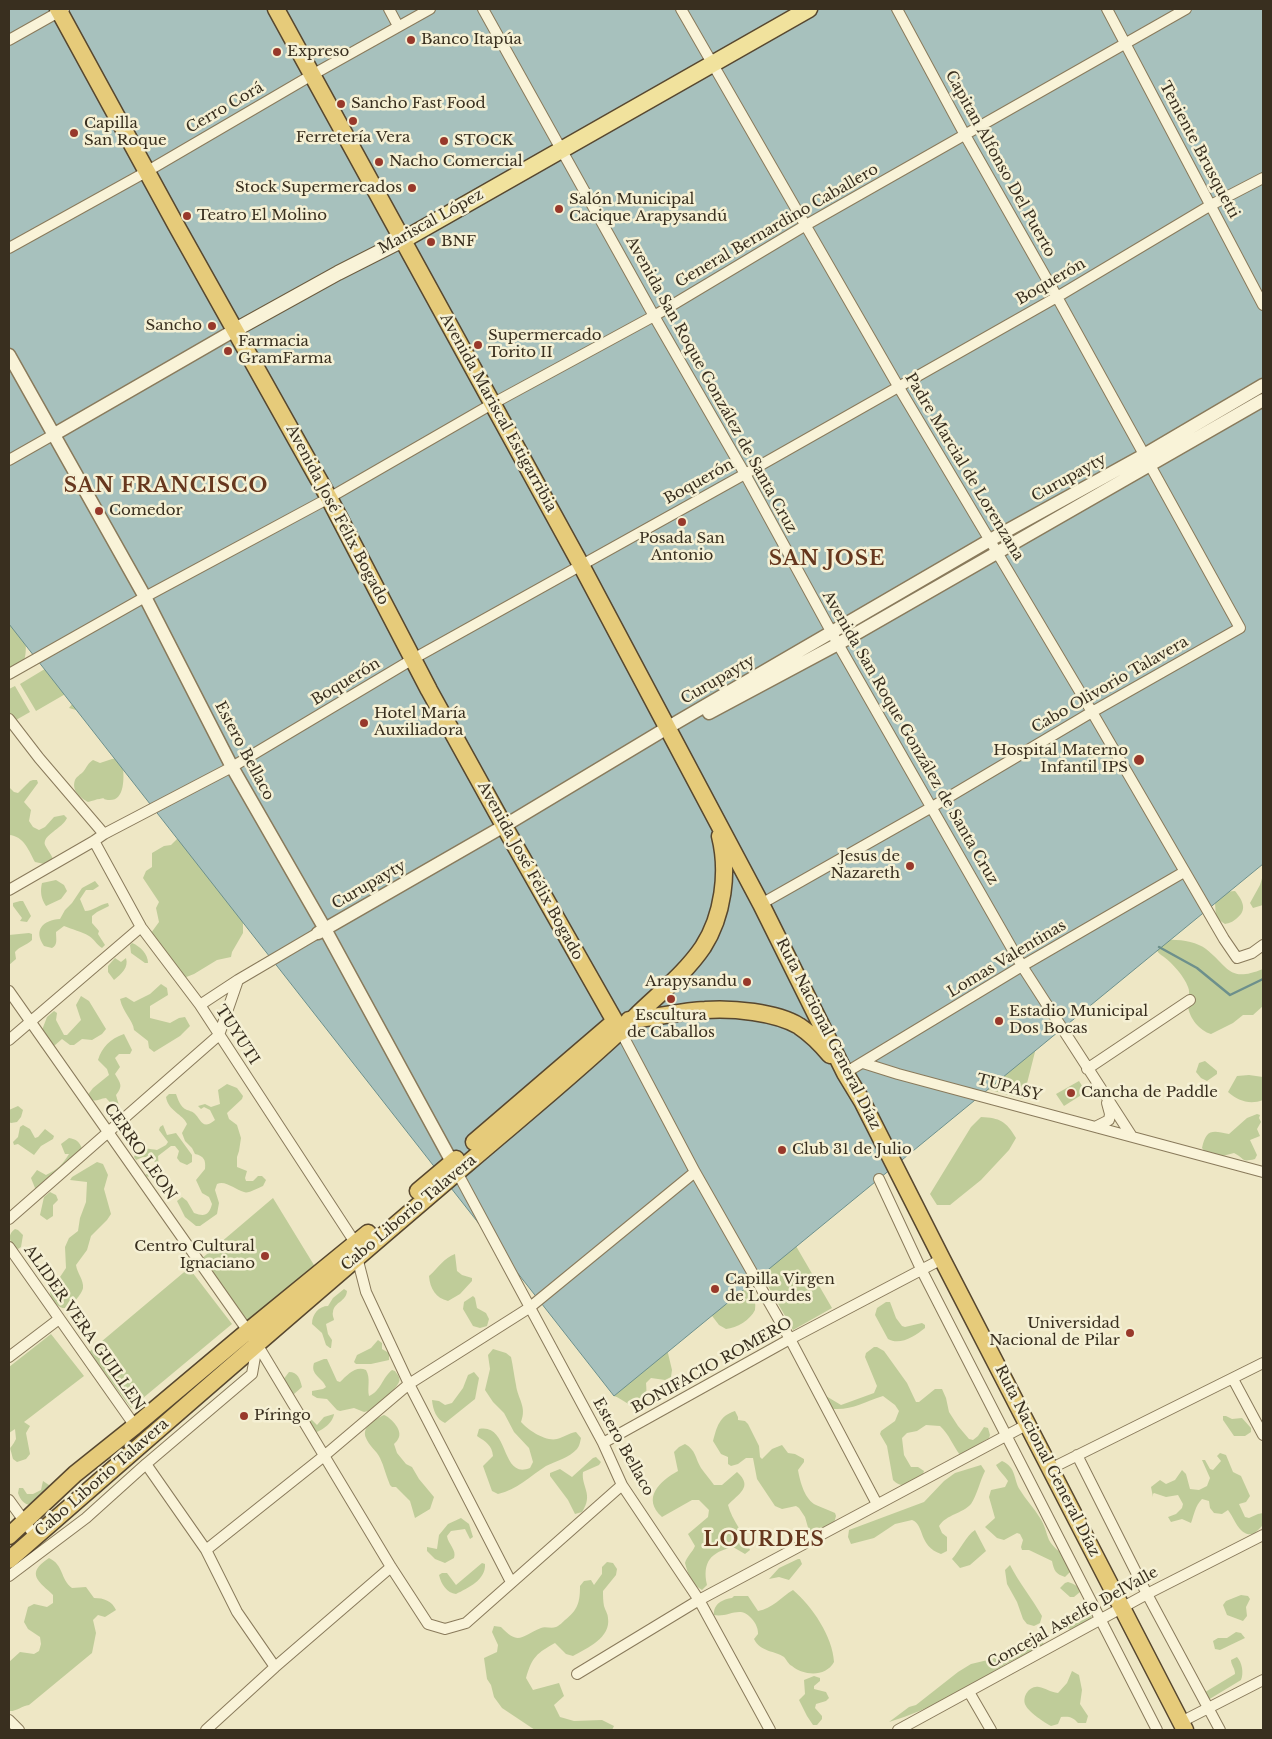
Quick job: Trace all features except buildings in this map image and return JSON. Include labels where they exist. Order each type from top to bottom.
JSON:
[{"type":"highway","name":"Avenida Mariscal Estigarribia","points":[[276,9],[581,565],[715,820]]},
{"type":"highway","name":"Avenida José Félix Bogado","points":[[60,10],[146,172],[329,498],[425,682],[506,830],[623,1024]]},
{"type":"highway","name":"Ruta Nacional General Díaz","points":[[715,820],[761,904],[1183,1726]]},
{"type":"highway","name":"Cabo Liborio Talavera","points":[[9,1536],[75,1474],[252,1338],[623,1024],[690,964],[711,932],[720,905],[724,873],[721,839],[715,820]]},
{"type":"highway","points":[[623,1024],[705,1010],[733,1009],[761,1014],[798,1025],[818,1041],[846,1072]]},
{"type":"highway","name":"Cabo Liborio Talavera","points":[[9,1560],[143,1441],[252,1338]]},
{"type":"main road","name":"Mariscal López","points":[[235,330],[338,273],[403,240],[809,9]]},
{"type":"street","points":[[389,9],[398,26]]},
{"type":"street","name":"Cerro Corá","points":[[9,248],[146,172],[430,9]]},
{"type":"street","name":"Avenida San Roque González de Santa Cruz","points":[[483,9],[654,316],[745,474],[834,638],[1022,966],[1130,1135]]},
{"type":"street","name":"Padre Marcial de Lorenzana","points":[[681,9],[898,386],[1092,712],[1224,939],[1237,958],[1252,953],[1263,945]]},
{"type":"street","name":"Capitan Alfonso Del Puerto","points":[[897,9],[965,135],[1240,628]]},
{"type":"street","name":"Teniente Brusquetti","points":[[1107,9],[1263,305]]},
{"type":"street","name":"General Bernardino Caballero","points":[[9,674],[145,597],[329,498],[492,404],[654,316],[806,225],[1186,9]]},
{"type":"street","points":[[9,40],[60,10]]},
{"type":"street","name":"Boquerón","points":[[9,890],[94,842],[104,834],[230,768],[414,659],[745,474],[1057,297],[1211,205],[1263,178]]},
{"type":"street","name":"Mariscal López","points":[[53,435],[235,330]]},
{"type":"street","name":"Estero Bellaco","points":[[9,355],[145,597],[230,768],[324,932],[454,1167],[602,1443],[622,1485],[699,1600],[770,1730]]},
{"type":"street","name":"Curupayty","points":[[324,932],[506,830],[669,731],[1147,460],[1263,385]]},
{"type":"street","points":[[1147,460],[1263,400]]},
{"type":"street","points":[[9,460],[53,435]]},
{"type":"street","name":"Cabo Olivorio Talavera","points":[[761,904],[1240,628]]},
{"type":"street","points":[[9,719],[39,758],[104,834]]},
{"type":"street","name":"TUYUTI","points":[[94,842],[141,927],[200,1005],[356,1251],[366,1292],[409,1384],[511,1582]]},
{"type":"street","name":"Lomas Valentinas","points":[[846,1072],[1022,966],[1184,872]]},
{"type":"street","points":[[9,1040],[141,927]]},
{"type":"street","points":[[200,1005],[238,980],[324,932]]},
{"type":"street","points":[[9,1219],[219,1035],[238,980]]},
{"type":"street","name":"CERRO LEON","points":[[9,991],[252,1338],[391,1567],[428,1624],[445,1629],[466,1623],[622,1485]]},
{"type":"street","points":[[1088,1069],[1190,1000]]},
{"type":"street","name":"Avenida José Félix Bogado","points":[[623,1024],[695,1172],[790,1339],[877,1504]]},
{"type":"street","name":"TUPASY","points":[[863,1062],[898,1074],[1263,1172]]},
{"type":"street","points":[[1096,1126],[1109,1120],[1110,1114],[1106,1098]]},
{"type":"street","points":[[206,1550],[324,1456],[409,1384],[529,1308],[695,1172]]},
{"type":"street","points":[[879,1179],[921,1269],[1157,1730]]},
{"type":"street","name":"ALIDER VERA GUILLEN","points":[[9,1246],[136,1426]]},
{"type":"street","name":"BONIFACIO ROMERO","points":[[602,1443],[790,1339],[942,1259]]},
{"type":"street","points":[[9,1358],[58,1318]]},
{"type":"street","points":[[9,1576],[86,1518],[252,1374],[252,1338]]},
{"type":"street","points":[[1050,1469],[1263,1363]]},
{"type":"street","points":[[1233,1379],[1263,1435]]},
{"type":"street","points":[[577,1674],[699,1600],[1028,1424]]},
{"type":"street","points":[[1077,1455],[1147,1594],[1220,1730]]},
{"type":"street","points":[[146,1464],[206,1550],[237,1612],[275,1667]]},
{"type":"street","points":[[9,1500],[35,1536]]},
{"type":"street","name":"Concejal Astelfo DelValle","points":[[898,1730],[1122,1607],[1263,1536]]},
{"type":"street","points":[[206,1730],[275,1667],[391,1567]]},
{"type":"street","points":[[1183,1726],[1208,1708],[1263,1680]]},
{"type":"street","points":[[970,1692],[991,1730]]},
{"type":"street","points":[[9,1720],[19,1730]]},
{"type":"green space","points":[[9,581],[20,614],[26,640],[26,652],[24,663],[18,671],[9,677]]},
{"type":"green space","points":[[93,644],[102,647],[111,655],[116,668],[115,680],[120,686],[131,680],[139,679],[133,690],[133,696],[159,716],[172,711],[185,710],[189,722],[180,732],[177,745],[173,751],[174,758],[171,771],[164,774],[140,760],[129,762],[123,767],[122,788],[118,797],[114,800],[103,798],[88,802],[74,788],[76,779],[93,760],[100,763],[126,757],[127,743],[120,730],[109,722],[95,705],[89,705],[76,710],[69,708],[73,703],[78,674],[72,664],[79,653]]},
{"type":"green space","points":[[58,661],[74,689],[36,711],[20,684]]},
{"type":"green space","points":[[15,686],[30,712],[9,724],[9,689]]},
{"type":"green space","points":[[33,780],[37,780],[38,783],[24,802],[31,810],[29,821],[33,827],[39,830],[45,827],[54,817],[64,815],[67,818],[46,838],[45,845],[53,859],[49,865],[35,862],[22,841],[9,835],[9,787],[18,793]]},
{"type":"green space","points":[[181,835],[243,920],[243,933],[231,957],[217,960],[194,974],[176,981],[151,933],[159,922],[156,908],[159,902],[143,878],[146,871],[152,867],[152,853],[164,846],[171,845]]},
{"type":"green space","points":[[1263,875],[1263,905],[1253,908],[1250,903]]},
{"type":"green space","points":[[56,880],[64,885],[67,891],[61,899],[46,906],[41,895],[42,883]]},
{"type":"green space","points":[[95,881],[99,886],[93,890],[86,890],[80,899],[85,911],[108,903],[109,906],[92,916],[92,923],[99,931],[98,934],[105,945],[102,948],[89,936],[64,926],[56,932],[54,947],[44,946],[39,935],[41,927],[49,921],[60,919],[82,888]]},
{"type":"green space","points":[[1235,891],[1242,902],[1243,909],[1240,916],[1225,924],[1216,918],[1215,903],[1224,892]]},
{"type":"green space","points":[[23,901],[31,916],[27,922],[20,921],[22,918],[13,906],[13,903]]},
{"type":"green space","points":[[32,934],[32,940],[15,952],[16,959],[9,965],[9,935]]},
{"type":"green space","points":[[1167,940],[1198,944],[1236,974],[1251,973],[1263,969],[1263,1006],[1253,1015],[1243,1015],[1233,1023],[1211,1034],[1203,1030],[1190,1015],[1188,1006],[1189,990],[1184,979],[1156,949]]},
{"type":"green space","points":[[132,943],[138,946],[147,956],[148,963],[145,963],[131,953],[130,945]]},
{"type":"green space","points":[[115,958],[121,962],[126,958],[127,962],[124,971],[114,980],[108,972],[108,966]]},
{"type":"green space","points":[[161,984],[167,988],[168,995],[150,1006],[150,1018],[170,1023],[185,1017],[190,1026],[180,1036],[154,1052],[149,1048],[148,1041],[134,1030],[120,999],[126,997],[134,1002],[150,994]]},
{"type":"green space","points":[[81,996],[89,1001],[106,1029],[92,1040],[82,1039],[74,1045],[70,1045],[62,1039],[54,1046],[42,1030],[47,1017],[54,1011],[57,1013],[56,1020],[64,1035],[67,1035],[81,1020],[76,1005]]},
{"type":"green space","points":[[124,1034],[132,1050],[130,1054],[119,1054],[115,1058],[120,1067],[115,1074],[120,1085],[116,1095],[120,1109],[118,1111],[106,1098],[94,1100],[87,1096],[93,1088],[109,1075],[107,1069],[98,1060],[102,1051],[107,1044]]},
{"type":"green space","points":[[1036,1048],[1023,1099],[955,1080]]},
{"type":"green space","points":[[1205,1061],[1217,1071],[1217,1074],[1207,1081],[1196,1072],[1199,1063]]},
{"type":"green space","points":[[1237,1076],[1263,1077],[1263,1100],[1244,1101],[1228,1092]]},
{"type":"green space","name":"Cancha de Paddle","points":[[1079,1081],[1086,1092],[1064,1106],[1056,1094]]},
{"type":"green space","points":[[227,1084],[237,1088],[243,1096],[227,1113],[229,1119],[237,1125],[241,1138],[237,1167],[247,1171],[246,1181],[253,1181],[258,1176],[262,1176],[266,1180],[263,1186],[250,1192],[241,1191],[224,1183],[217,1184],[215,1190],[219,1203],[217,1214],[200,1226],[196,1226],[185,1217],[177,1201],[182,1197],[187,1201],[194,1213],[204,1215],[209,1211],[212,1204],[209,1197],[202,1193],[196,1180],[205,1169],[205,1161],[202,1157],[195,1154],[185,1141],[182,1133],[187,1124],[172,1109],[166,1097],[169,1094],[176,1094],[183,1107],[194,1113],[202,1123],[207,1124],[215,1120],[210,1110],[204,1107],[201,1109],[198,1106],[205,1104],[211,1107],[220,1104],[218,1090]]},
{"type":"green space","points":[[18,1106],[23,1110],[21,1117],[17,1122],[11,1123],[9,1122],[9,1110]]},
{"type":"green space","points":[[1257,1114],[1260,1115],[1261,1122],[1257,1129],[1260,1136],[1250,1140],[1257,1155],[1255,1159],[1245,1160],[1234,1153],[1211,1159],[1202,1148],[1206,1137],[1211,1132],[1229,1134],[1247,1118]]},
{"type":"green space","points":[[981,1117],[1002,1121],[1016,1138],[1009,1150],[981,1180],[950,1205],[937,1205],[930,1194],[971,1127]]},
{"type":"green space","points":[[23,1125],[30,1129],[35,1138],[45,1129],[54,1136],[53,1139],[41,1146],[34,1155],[18,1144],[14,1145],[13,1142],[18,1137],[20,1127]]},
{"type":"green space","points":[[163,1125],[167,1135],[176,1133],[192,1155],[192,1162],[187,1165],[180,1162],[177,1158],[179,1151],[175,1146],[171,1146],[158,1156],[159,1169],[148,1177],[145,1175],[157,1168],[155,1162],[150,1157],[136,1160],[134,1157],[138,1151],[147,1149],[157,1150],[166,1145],[168,1142],[159,1130]]},
{"type":"green space","points":[[69,1138],[77,1141],[82,1149],[38,1188],[35,1188],[31,1178],[37,1170],[46,1175],[57,1169],[67,1158],[69,1154],[65,1154],[61,1144]]},
{"type":"green space","points":[[97,1162],[103,1164],[108,1175],[104,1189],[111,1214],[91,1236],[87,1250],[76,1265],[82,1282],[82,1291],[73,1303],[62,1308],[55,1303],[50,1292],[66,1268],[65,1247],[69,1238],[78,1231],[80,1218],[86,1202],[87,1182],[70,1180]]},
{"type":"green space","points":[[50,1192],[56,1195],[58,1200],[53,1205],[53,1216],[47,1220],[40,1215],[44,1197]]},
{"type":"green space","name":"Centro Cultural Ignaciano","points":[[273,1198],[317,1270],[251,1325],[200,1260]]},
{"type":"green space","points":[[15,1229],[23,1235],[21,1247],[18,1249],[10,1239],[12,1231]]},
{"type":"green space","points":[[789,1234],[832,1308],[793,1330],[751,1256]]},
{"type":"green space","points":[[455,1254],[457,1271],[462,1275],[472,1278],[472,1281],[460,1294],[448,1301],[440,1298],[434,1292],[429,1276],[444,1261]]},
{"type":"green space","points":[[189,1268],[232,1324],[131,1408],[89,1352]]},
{"type":"green space","points":[[743,1278],[754,1297],[755,1310],[743,1323],[726,1329],[719,1325],[706,1308],[727,1304],[734,1297]]},
{"type":"green space","points":[[344,1289],[347,1291],[346,1295],[335,1306],[334,1320],[326,1324],[328,1334],[332,1340],[330,1348],[326,1345],[322,1333],[312,1324],[312,1320],[317,1311],[322,1307],[328,1306],[333,1298]]},
{"type":"green space","points":[[473,1296],[477,1308],[486,1313],[489,1319],[487,1326],[480,1328],[473,1326],[463,1309],[464,1302]]},
{"type":"green space","points":[[886,1302],[890,1302],[896,1318],[902,1326],[922,1323],[925,1325],[925,1328],[902,1341],[888,1339],[875,1315],[877,1308]]},
{"type":"green space","points":[[51,1334],[84,1376],[24,1422],[30,1426],[26,1433],[30,1454],[26,1459],[17,1462],[13,1459],[10,1449],[16,1439],[15,1429],[9,1433],[9,1367]]},
{"type":"green space","points":[[378,1340],[382,1343],[382,1349],[389,1353],[389,1360],[371,1364],[356,1364],[354,1362],[357,1355],[371,1348]]},
{"type":"green space","points":[[874,1347],[884,1351],[907,1383],[916,1402],[919,1402],[935,1389],[942,1389],[949,1412],[969,1439],[973,1440],[978,1436],[984,1427],[988,1428],[989,1438],[960,1455],[940,1426],[926,1425],[917,1431],[907,1433],[902,1438],[904,1455],[911,1467],[918,1467],[924,1471],[923,1474],[905,1485],[901,1485],[893,1480],[887,1446],[880,1434],[881,1431],[895,1421],[899,1411],[895,1405],[883,1396],[849,1408],[825,1408],[823,1396],[841,1405],[874,1393],[877,1386],[865,1357],[866,1353]]},
{"type":"green space","points":[[493,1349],[506,1353],[511,1357],[517,1390],[523,1407],[521,1422],[537,1435],[548,1439],[557,1439],[576,1432],[581,1438],[578,1448],[570,1455],[546,1466],[511,1489],[498,1494],[492,1491],[483,1466],[493,1456],[490,1446],[477,1436],[479,1429],[489,1429],[496,1434],[509,1459],[520,1470],[530,1468],[533,1462],[529,1448],[514,1432],[504,1413],[485,1390],[490,1369],[488,1355]]},
{"type":"green space","points":[[667,1349],[672,1370],[671,1377],[665,1380],[651,1378],[646,1383],[645,1401],[638,1409],[614,1396],[614,1382]]},
{"type":"green space","points":[[327,1359],[337,1381],[340,1382],[355,1370],[366,1370],[369,1396],[376,1391],[392,1370],[397,1373],[399,1381],[390,1393],[368,1411],[364,1412],[354,1408],[340,1411],[327,1399],[317,1398],[312,1395],[312,1391],[326,1387],[315,1373],[313,1367],[314,1363]]},
{"type":"green space","points":[[289,1372],[295,1373],[302,1387],[293,1397],[283,1380]]},
{"type":"green space","points":[[474,1372],[479,1378],[475,1399],[445,1423],[436,1414],[432,1400],[439,1401],[445,1405],[452,1403],[463,1388],[468,1375]]},
{"type":"green space","points":[[735,1411],[738,1420],[745,1421],[748,1424],[759,1446],[762,1459],[772,1449],[782,1445],[788,1453],[795,1454],[804,1459],[798,1470],[804,1490],[812,1503],[835,1513],[834,1523],[817,1534],[809,1531],[805,1517],[799,1508],[796,1506],[782,1509],[775,1506],[757,1479],[753,1458],[746,1458],[738,1464],[731,1466],[728,1464],[728,1457],[721,1454],[713,1441],[722,1419]]},
{"type":"green space","points":[[334,1414],[326,1426],[312,1433],[307,1418],[317,1425],[324,1417]]},
{"type":"green space","points":[[384,1415],[399,1430],[398,1440],[394,1444],[397,1453],[406,1464],[412,1467],[434,1497],[430,1509],[415,1518],[410,1501],[396,1487],[390,1485],[380,1458],[366,1438],[365,1430],[367,1427]]},
{"type":"green space","points":[[1223,1416],[1232,1419],[1242,1418],[1251,1428],[1251,1432],[1245,1436],[1234,1436],[1223,1420]]},
{"type":"green space","points":[[685,1444],[689,1446],[701,1468],[714,1485],[722,1485],[737,1472],[744,1482],[743,1490],[728,1505],[732,1517],[750,1550],[745,1554],[733,1547],[714,1555],[707,1564],[707,1585],[702,1590],[693,1582],[685,1563],[695,1546],[688,1534],[708,1517],[709,1510],[699,1500],[692,1500],[662,1517],[653,1503],[655,1491],[659,1485],[678,1471],[674,1452]]},
{"type":"green space","points":[[1220,1453],[1226,1455],[1233,1472],[1241,1476],[1250,1496],[1246,1502],[1239,1504],[1245,1517],[1249,1518],[1263,1513],[1263,1525],[1254,1534],[1245,1533],[1241,1530],[1228,1510],[1222,1514],[1214,1513],[1210,1508],[1209,1501],[1202,1499],[1196,1508],[1191,1523],[1182,1519],[1171,1522],[1168,1517],[1176,1514],[1182,1508],[1183,1504],[1178,1495],[1166,1497],[1154,1493],[1153,1497],[1151,1487],[1160,1480],[1166,1484],[1175,1480],[1182,1470],[1186,1474],[1190,1489],[1199,1490],[1207,1486],[1210,1478],[1202,1460],[1205,1460],[1210,1469],[1213,1470],[1221,1461],[1217,1456]]},
{"type":"green space","points":[[596,1457],[601,1462],[599,1465],[583,1472],[587,1500],[582,1512],[575,1514],[568,1500],[550,1476],[550,1473],[560,1469],[572,1477]]},
{"type":"green space","points":[[1002,1461],[1012,1470],[1020,1490],[1042,1521],[1052,1545],[1067,1560],[1070,1572],[1065,1577],[1056,1572],[1052,1561],[1029,1550],[1022,1550],[1023,1540],[1020,1534],[1017,1533],[1004,1540],[997,1538],[985,1527],[995,1518],[989,1497],[991,1490],[1005,1487],[1008,1481],[996,1465]]},
{"type":"green space","points":[[981,1465],[985,1471],[971,1504],[946,1519],[939,1526],[942,1533],[947,1537],[947,1551],[941,1554],[929,1546],[919,1526],[912,1520],[895,1524],[874,1538],[851,1544],[848,1537],[849,1530],[924,1502],[944,1481],[955,1473]]},
{"type":"green space","points":[[43,1481],[49,1485],[50,1489],[31,1505],[26,1504],[18,1493],[19,1488],[23,1488],[27,1494],[33,1494],[41,1490]]},
{"type":"green space","points":[[461,1518],[469,1524],[473,1537],[470,1539],[465,1529],[451,1531],[447,1536],[455,1555],[454,1558],[445,1563],[435,1559],[427,1551],[427,1547],[437,1549],[439,1535],[448,1524]]},
{"type":"green space","points":[[975,1530],[986,1551],[970,1565],[960,1568],[952,1559]]},
{"type":"green space","points":[[49,1558],[57,1564],[65,1580],[72,1588],[86,1587],[94,1598],[107,1601],[116,1610],[105,1617],[98,1615],[93,1620],[96,1633],[92,1653],[29,1705],[9,1711],[9,1662],[20,1652],[34,1654],[39,1651],[41,1644],[40,1637],[28,1629],[24,1622],[28,1607],[34,1604],[47,1607],[53,1603],[53,1595],[39,1582],[36,1573],[41,1564]]},
{"type":"green space","points":[[800,1559],[802,1564],[789,1580],[779,1577],[769,1579],[779,1568]]},
{"type":"green space","points":[[607,1562],[613,1563],[617,1569],[616,1575],[603,1591],[608,1625],[602,1637],[573,1656],[566,1654],[555,1643],[536,1656],[526,1678],[533,1690],[559,1683],[564,1696],[554,1705],[560,1717],[574,1721],[602,1720],[614,1726],[612,1730],[535,1730],[502,1708],[494,1697],[491,1685],[487,1679],[484,1658],[497,1652],[498,1645],[492,1632],[494,1626],[501,1627],[512,1636],[520,1638],[543,1627],[552,1628],[557,1626],[575,1609],[579,1601],[580,1586],[584,1581],[591,1580],[594,1585],[602,1574],[602,1567]]},
{"type":"green space","points":[[482,1563],[485,1564],[483,1575],[471,1586],[456,1594],[447,1590],[441,1582],[439,1575],[447,1573],[456,1585]]},
{"type":"green space","points":[[1010,1565],[1042,1616],[1040,1623],[1034,1626],[1027,1624],[1023,1619],[1017,1602],[1007,1584],[1005,1570]]},
{"type":"green space","points":[[1068,1582],[1079,1588],[1080,1592],[1074,1597],[1070,1597],[1060,1588]]},
{"type":"green space","points":[[793,1590],[807,1604],[826,1632],[833,1652],[834,1662],[826,1670],[814,1673],[802,1672],[789,1664],[781,1655],[764,1649],[754,1639],[758,1634],[756,1626],[752,1619],[743,1612],[714,1615],[715,1608],[719,1603],[734,1596],[748,1596],[758,1611],[772,1605]]},
{"type":"green space","points":[[1241,1595],[1248,1596],[1250,1599],[1246,1607],[1247,1616],[1243,1621],[1227,1615],[1223,1605],[1226,1601]]},
{"type":"green space","points":[[1077,1604],[1087,1605],[1093,1613],[1090,1620],[1071,1629],[1064,1628]]},
{"type":"green space","points":[[1236,1632],[1241,1633],[1245,1638],[1220,1650],[1215,1649],[1213,1641],[1218,1638],[1227,1638]]},
{"type":"green space","points":[[1039,1639],[1044,1644],[964,1689],[920,1711],[889,1722],[909,1707],[916,1705],[971,1664],[992,1659],[1032,1640]]},
{"type":"green space","points":[[1237,1657],[1242,1668],[1241,1680],[1208,1700],[1202,1694],[1235,1674],[1231,1660]]},
{"type":"green space","points":[[1072,1671],[1079,1675],[1082,1690],[1080,1704],[1088,1716],[1086,1723],[1078,1723],[1069,1717],[1061,1717],[1058,1724],[1051,1726],[1037,1717],[1028,1708],[1025,1703],[1025,1696],[1029,1690],[1035,1687],[1058,1693],[1067,1683]]},
{"type":"green space","points":[[814,1676],[820,1678],[820,1681],[814,1686],[814,1689],[826,1692],[829,1698],[816,1704],[815,1708],[822,1716],[817,1725],[813,1725],[799,1700],[805,1694],[804,1680]]},
{"type":"water","points":[[9,9],[1263,9],[1263,864],[614,1396],[9,624]]},
{"type":"waterway","points":[[1159,947],[1197,968],[1230,995],[1263,979]]},
{"type":"place","name":"Banco Itapúa","points":[[411,40]]},
{"type":"place","name":"Expreso","points":[[277,52]]},
{"type":"place","name":"Sancho Fast Food","points":[[341,104]]},
{"type":"place","name":"Ferretería Vera","points":[[353,121]]},
{"type":"place","name":"Capilla San Roque","points":[[74,133]]},
{"type":"place","name":"STOCK","points":[[444,141]]},
{"type":"place","name":"Nacho Comercial","points":[[379,162]]},
{"type":"place","name":"Stock Supermercados","points":[[412,188]]},
{"type":"place","name":"Salón Municipal Cacique Arapysandú","points":[[559,209]]},
{"type":"place","name":"Teatro El Molino","points":[[187,216]]},
{"type":"place","name":"BNF","points":[[431,242]]},
{"type":"place","name":"Sancho","points":[[212,326]]},
{"type":"place","name":"Supermercado Torito II","points":[[478,345]]},
{"type":"place","name":"Farmacia GramFarma","points":[[228,351]]},
{"type":"place","name":"Comedor","points":[[99,511]]},
{"type":"place","name":"Posada San Antonio","points":[[682,522]]},
{"type":"place","name":"Hotel María Auxiliadora","points":[[364,723]]},
{"type":"place","name":"Hospital Materno Infantil IPS","points":[[1139,760]]},
{"type":"place","name":"Jesus de Nazareth","points":[[910,866]]},
{"type":"place","name":"Arapysandu","points":[[747,982]]},
{"type":"place","name":"Escultura de Caballos","points":[[671,999]]},
{"type":"place","name":"Estadio Municipal Dos Bocas","points":[[999,1021]]},
{"type":"place","name":"Cancha de Paddle","points":[[1071,1093]]},
{"type":"place","name":"Club 31 de Julio","points":[[782,1150]]},
{"type":"place","name":"Centro Cultural Ignaciano","points":[[265,1256]]},
{"type":"place","name":"Capilla Virgen de Lourdes","points":[[715,1289]]},
{"type":"place","name":"Universidad Nacional de Pilar","points":[[1130,1333]]},
{"type":"place","name":"Píringo","points":[[244,1416]]},
{"type":"district","name":"SAN FRANCISCO","points":[[166,486]]},
{"type":"district","name":"SAN JOSE","points":[[827,559]]},
{"type":"district","name":"LOURDES","points":[[764,1540]]}]
